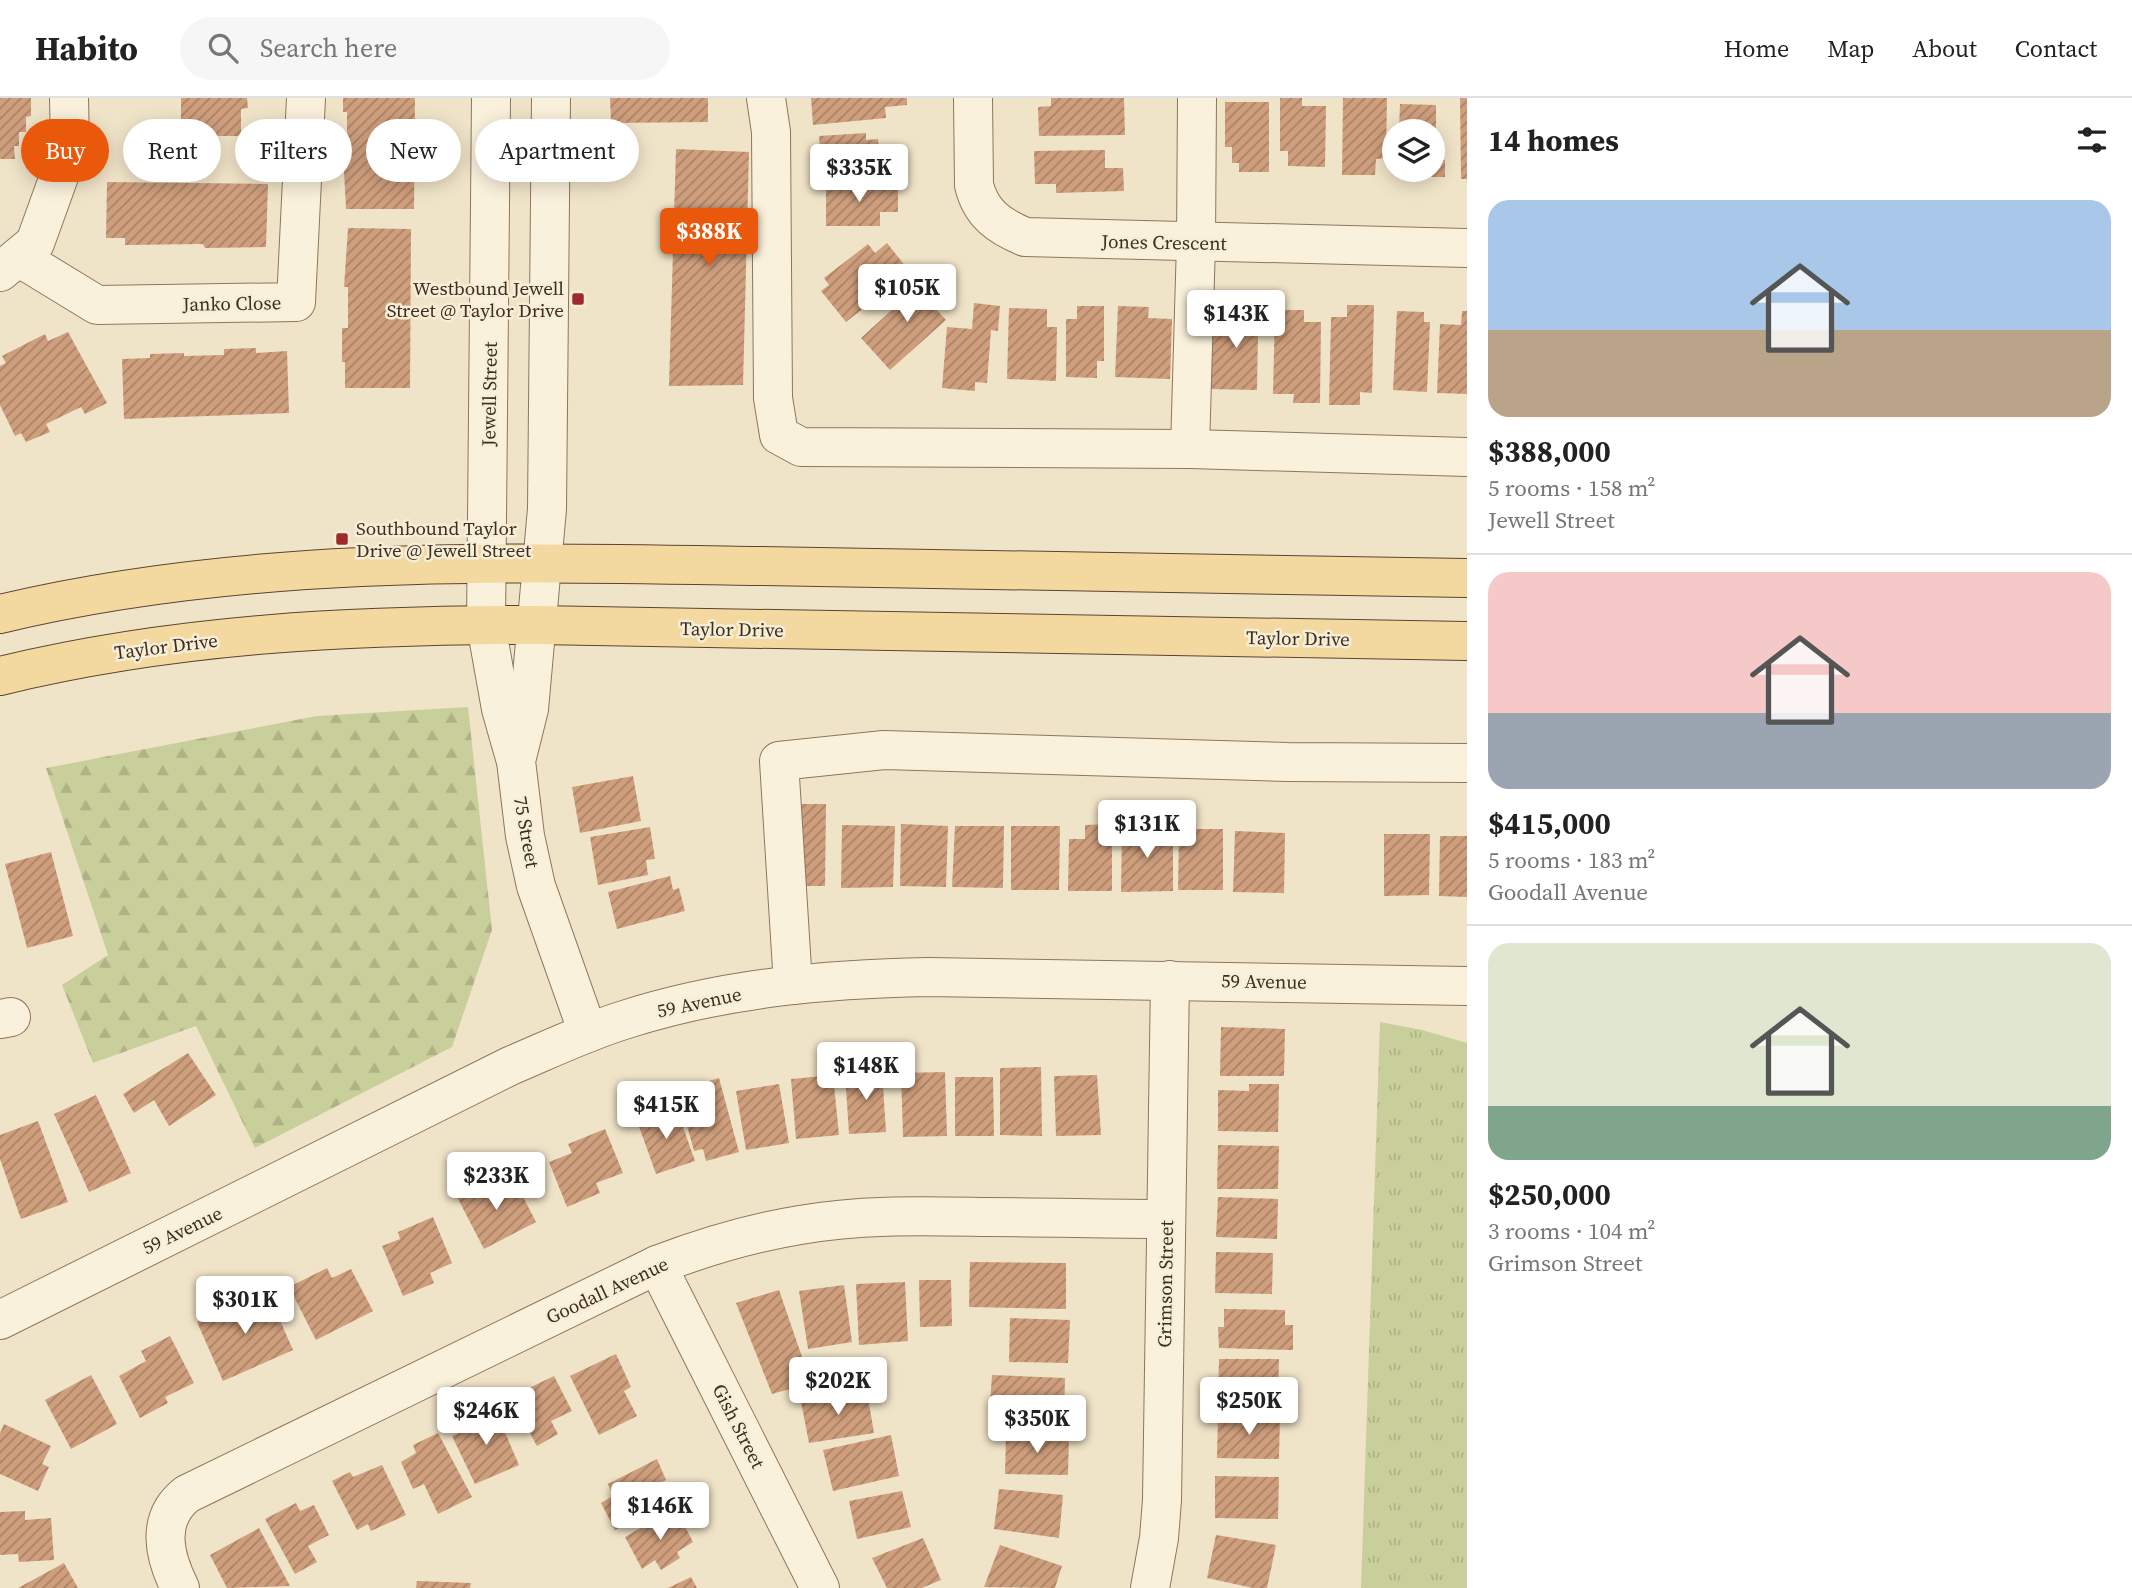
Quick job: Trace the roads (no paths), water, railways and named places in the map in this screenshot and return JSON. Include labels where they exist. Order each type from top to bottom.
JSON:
[{"type":"main road","points":[[0,614],[116,591],[192,581],[335,569],[487,565],[1467,578]]},
{"type":"main road","name":"Taylor Drive","points":[[0,676],[92,656],[215,639],[385,626],[537,625],[1467,641]]},
{"type":"street","points":[[10,265],[36,243],[70,146],[69,98]]},
{"type":"street","name":"Janko Close","points":[[10,265],[97,305],[296,302],[306,98]]},
{"type":"street","name":"Jewell Street","points":[[491,98],[486,625],[501,709],[516,761]]},
{"type":"street","points":[[541,564],[547,509],[551,98]]},
{"type":"street","points":[[765,98],[771,132],[774,398],[779,435],[801,447],[1190,449],[1467,457]]},
{"type":"street","name":"Jones Crescent","points":[[973,98],[976,195],[981,207],[992,219],[1025,237],[1046,240],[1467,248]]},
{"type":"street","points":[[1190,449],[1197,98]]},
{"type":"street","name":"75 Street","points":[[541,564],[529,709],[516,761],[536,886],[588,1033]]},
{"type":"street","points":[[793,985],[779,761],[884,750],[1288,762],[1467,763]]},
{"type":"street","name":"59 Avenue","points":[[0,1320],[510,1066],[588,1033],[682,1003],[722,994],[793,985],[929,976],[1467,986]]},
{"type":"street","name":"Grimson Street","points":[[1150,1588],[1163,1500],[1170,979]]},
{"type":"street","name":"Goodall Avenue","points":[[180,1588],[169,1565],[165,1544],[167,1524],[175,1503],[187,1493],[657,1265],[728,1240],[801,1225],[854,1218],[931,1216],[1166,1219]]},
{"type":"street","name":"Gish Street","points":[[657,1265],[820,1588]]},
{"type":"place","name":"Westbound Jewell Street @ Taylor Drive","points":[[578,299]]},
{"type":"place","name":"Southbound Taylor Drive @ Jewell Street","points":[[342,539]]}]
